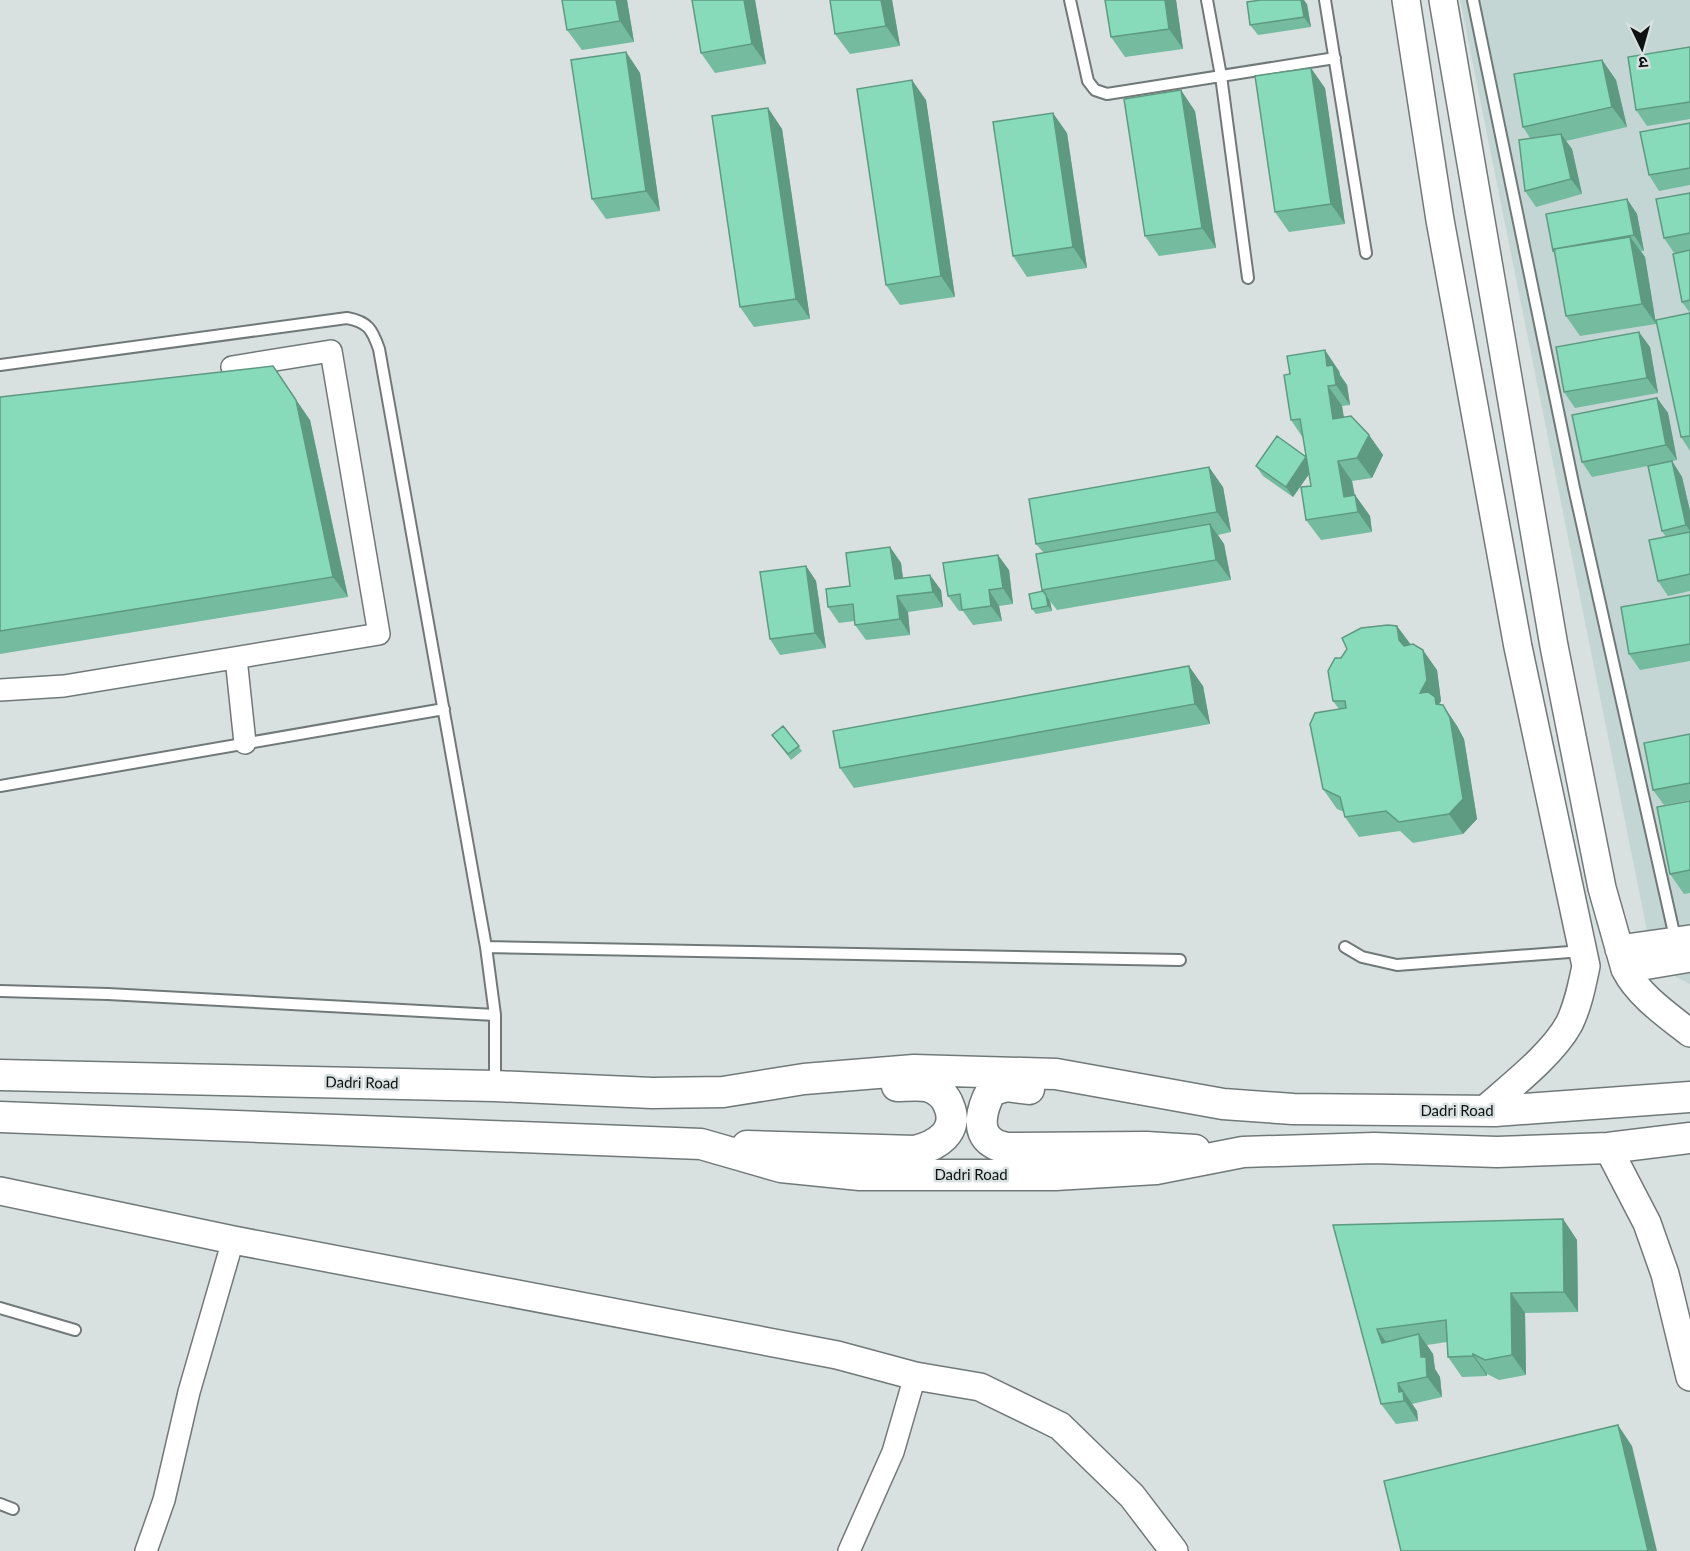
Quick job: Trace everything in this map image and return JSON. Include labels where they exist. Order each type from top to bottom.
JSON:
[{"type":"main road","name":"Dadri Road","points":[[723,1092],[804,1079],[926,1070],[1056,1074],[1223,1104]]},
{"type":"main road","name":"Dadri Road","points":[[0,1075],[495,1086],[652,1093],[816,1093],[880,1086],[929,1087],[945,1097],[953,1115],[948,1132],[931,1147],[915,1151],[0,1117]]},
{"type":"main road","name":"Dadri Road","points":[[1690,1097],[1585,1106],[1483,1111],[1293,1109],[1125,1101],[1006,1086],[991,1091],[981,1116],[984,1131],[991,1143],[1007,1148],[1146,1147],[1243,1152],[1374,1148],[1497,1152],[1608,1148],[1690,1138]]},
{"type":"main road","name":"Dadri Road","points":[[701,1144],[781,1167],[860,1175],[1066,1175],[1156,1169],[1243,1152]]},
{"type":"street","points":[[1406,0],[1440,220],[1518,647],[1586,966],[1569,1025],[1545,1054],[1483,1111]]},
{"type":"street","points":[[1443,0],[1554,646],[1602,888],[1622,959],[1636,985],[1668,1016],[1690,1033]]},
{"type":"street","points":[[0,690],[64,686],[379,634],[331,351],[232,367]]},
{"type":"street","points":[[236,658],[245,743]]},
{"type":"street","points":[[1562,848],[1593,842]]},
{"type":"street","points":[[1622,959],[1684,949]]},
{"type":"street","points":[[1608,1148],[1647,1223],[1665,1274],[1690,1377]]},
{"type":"street","points":[[0,1191],[233,1240],[837,1355],[915,1376],[980,1387],[1060,1426],[1132,1496],[1174,1551]]},
{"type":"street","points":[[146,1551],[164,1500],[189,1392],[233,1240]]},
{"type":"street","points":[[849,1551],[894,1452],[915,1376]]},
{"type":"lane","points":[[1070,0],[1088,81],[1095,90],[1107,94],[1335,58]]},
{"type":"lane","points":[[1207,0],[1221,76],[1248,278]]},
{"type":"lane","points":[[1325,0],[1366,253]]},
{"type":"lane","points":[[1473,0],[1574,488],[1684,949]]},
{"type":"lane","points":[[0,365],[347,318],[362,321],[373,333],[379,350],[486,947],[495,1016],[495,1086]]},
{"type":"lane","points":[[0,786],[444,709]]},
{"type":"lane","points":[[486,947],[1180,960]]},
{"type":"lane","points":[[1345,947],[1362,957],[1397,965],[1583,951]]},
{"type":"lane","points":[[0,991],[108,994],[495,1016]]},
{"type":"lane","points":[[0,1308],[75,1330]]},
{"type":"lane","points":[[0,1504],[13,1509]]},
{"type":"shaded area","points":[[1460,0],[1690,0],[1690,984],[1654,966]]},
{"type":"building","points":[[562,0],[616,0],[620,21],[567,30]]},
{"type":"building","points":[[692,0],[744,0],[752,44],[701,53]]},
{"type":"building","points":[[830,0],[881,0],[886,26],[835,34]]},
{"type":"building","points":[[1105,0],[1165,0],[1169,29],[1111,37]]},
{"type":"building","points":[[1301,0],[1304,17],[1250,25],[1247,2]]},
{"type":"building","points":[[1690,47],[1690,102],[1636,110],[1628,57]]},
{"type":"building","points":[[626,52],[646,191],[592,199],[571,60]]},
{"type":"building","points":[[1602,60],[1612,107],[1523,127],[1514,74]]},
{"type":"building","points":[[1311,68],[1331,204],[1275,212],[1255,76]]},
{"type":"building","points":[[912,80],[941,276],[886,285],[857,89]]},
{"type":"building","points":[[1181,90],[1202,228],[1145,236],[1124,99]]},
{"type":"building","points":[[768,108],[796,299],[740,307],[712,116]]},
{"type":"building","points":[[1053,113],[1073,247],[1013,256],[993,122]]},
{"type":"building","points":[[1690,123],[1690,168],[1649,175],[1640,132]]},
{"type":"building","points":[[1561,134],[1571,179],[1525,191],[1519,140]]},
{"type":"building","points":[[1690,193],[1690,233],[1664,238],[1656,199]]},
{"type":"building","points":[[1627,199],[1634,235],[1553,251],[1546,214]]},
{"type":"building","points":[[1630,237],[1642,304],[1566,316],[1554,249]]},
{"type":"building","points":[[1690,250],[1690,300],[1682,302],[1673,254]]},
{"type":"building","points":[[1690,313],[1690,436],[1681,437],[1656,320]]},
{"type":"building","points":[[1639,332],[1647,378],[1564,392],[1556,347]]},
{"type":"building","points":[[1325,350],[1327,366],[1333,365],[1336,385],[1328,386],[1333,419],[1351,416],[1369,435],[1357,458],[1338,461],[1344,497],[1355,495],[1358,512],[1306,520],[1301,487],[1311,486],[1300,419],[1291,420],[1284,375],[1290,374],[1287,356]]},
{"type":"building","points":[[273,366],[296,400],[333,577],[0,631],[0,397]]},
{"type":"building","points":[[1657,398],[1666,445],[1582,462],[1572,415]]},
{"type":"building","points":[[1277,436],[1306,457],[1286,487],[1256,466]]},
{"type":"building","points":[[1672,461],[1686,525],[1662,531],[1648,466]]},
{"type":"building","points":[[1209,467],[1217,512],[1036,544],[1029,499]]},
{"type":"building","points":[[1210,524],[1216,560],[1042,590],[1036,554]]},
{"type":"building","points":[[1690,532],[1690,574],[1658,581],[1649,540]]},
{"type":"building","points":[[890,547],[895,579],[930,575],[933,592],[897,596],[900,619],[855,625],[853,604],[828,607],[826,589],[850,586],[846,553]]},
{"type":"building","points":[[998,555],[1003,588],[989,590],[991,606],[962,610],[960,594],[948,596],[943,563]]},
{"type":"building","points":[[806,566],[815,633],[770,639],[760,572]]},
{"type":"building","points":[[1043,591],[1048,606],[1032,609],[1029,594]]},
{"type":"building","points":[[1690,595],[1690,644],[1629,654],[1621,607]]},
{"type":"building","points":[[1397,626],[1399,640],[1404,646],[1413,644],[1423,650],[1427,680],[1420,693],[1428,692],[1435,697],[1436,704],[1443,705],[1450,718],[1463,799],[1449,814],[1399,822],[1386,811],[1345,817],[1340,797],[1323,789],[1310,724],[1315,713],[1346,708],[1345,701],[1333,701],[1328,671],[1335,658],[1341,658],[1347,649],[1342,638],[1361,628]]},
{"type":"building","points":[[1189,666],[1195,704],[840,768],[833,731]]},
{"type":"building","points":[[783,726],[799,746],[788,754],[772,735]]},
{"type":"building","points":[[1690,734],[1690,783],[1653,790],[1644,743]]},
{"type":"building","points":[[1690,801],[1690,870],[1670,874],[1657,807]]},
{"type":"building","points":[[1563,1219],[1564,1292],[1511,1293],[1512,1355],[1485,1360],[1473,1354],[1473,1356],[1448,1357],[1446,1320],[1377,1329],[1382,1343],[1419,1334],[1421,1357],[1426,1357],[1427,1377],[1398,1383],[1399,1392],[1403,1391],[1404,1401],[1381,1404],[1333,1225]]},
{"type":"building","points":[[1618,1425],[1648,1551],[1401,1551],[1384,1481]]}]
